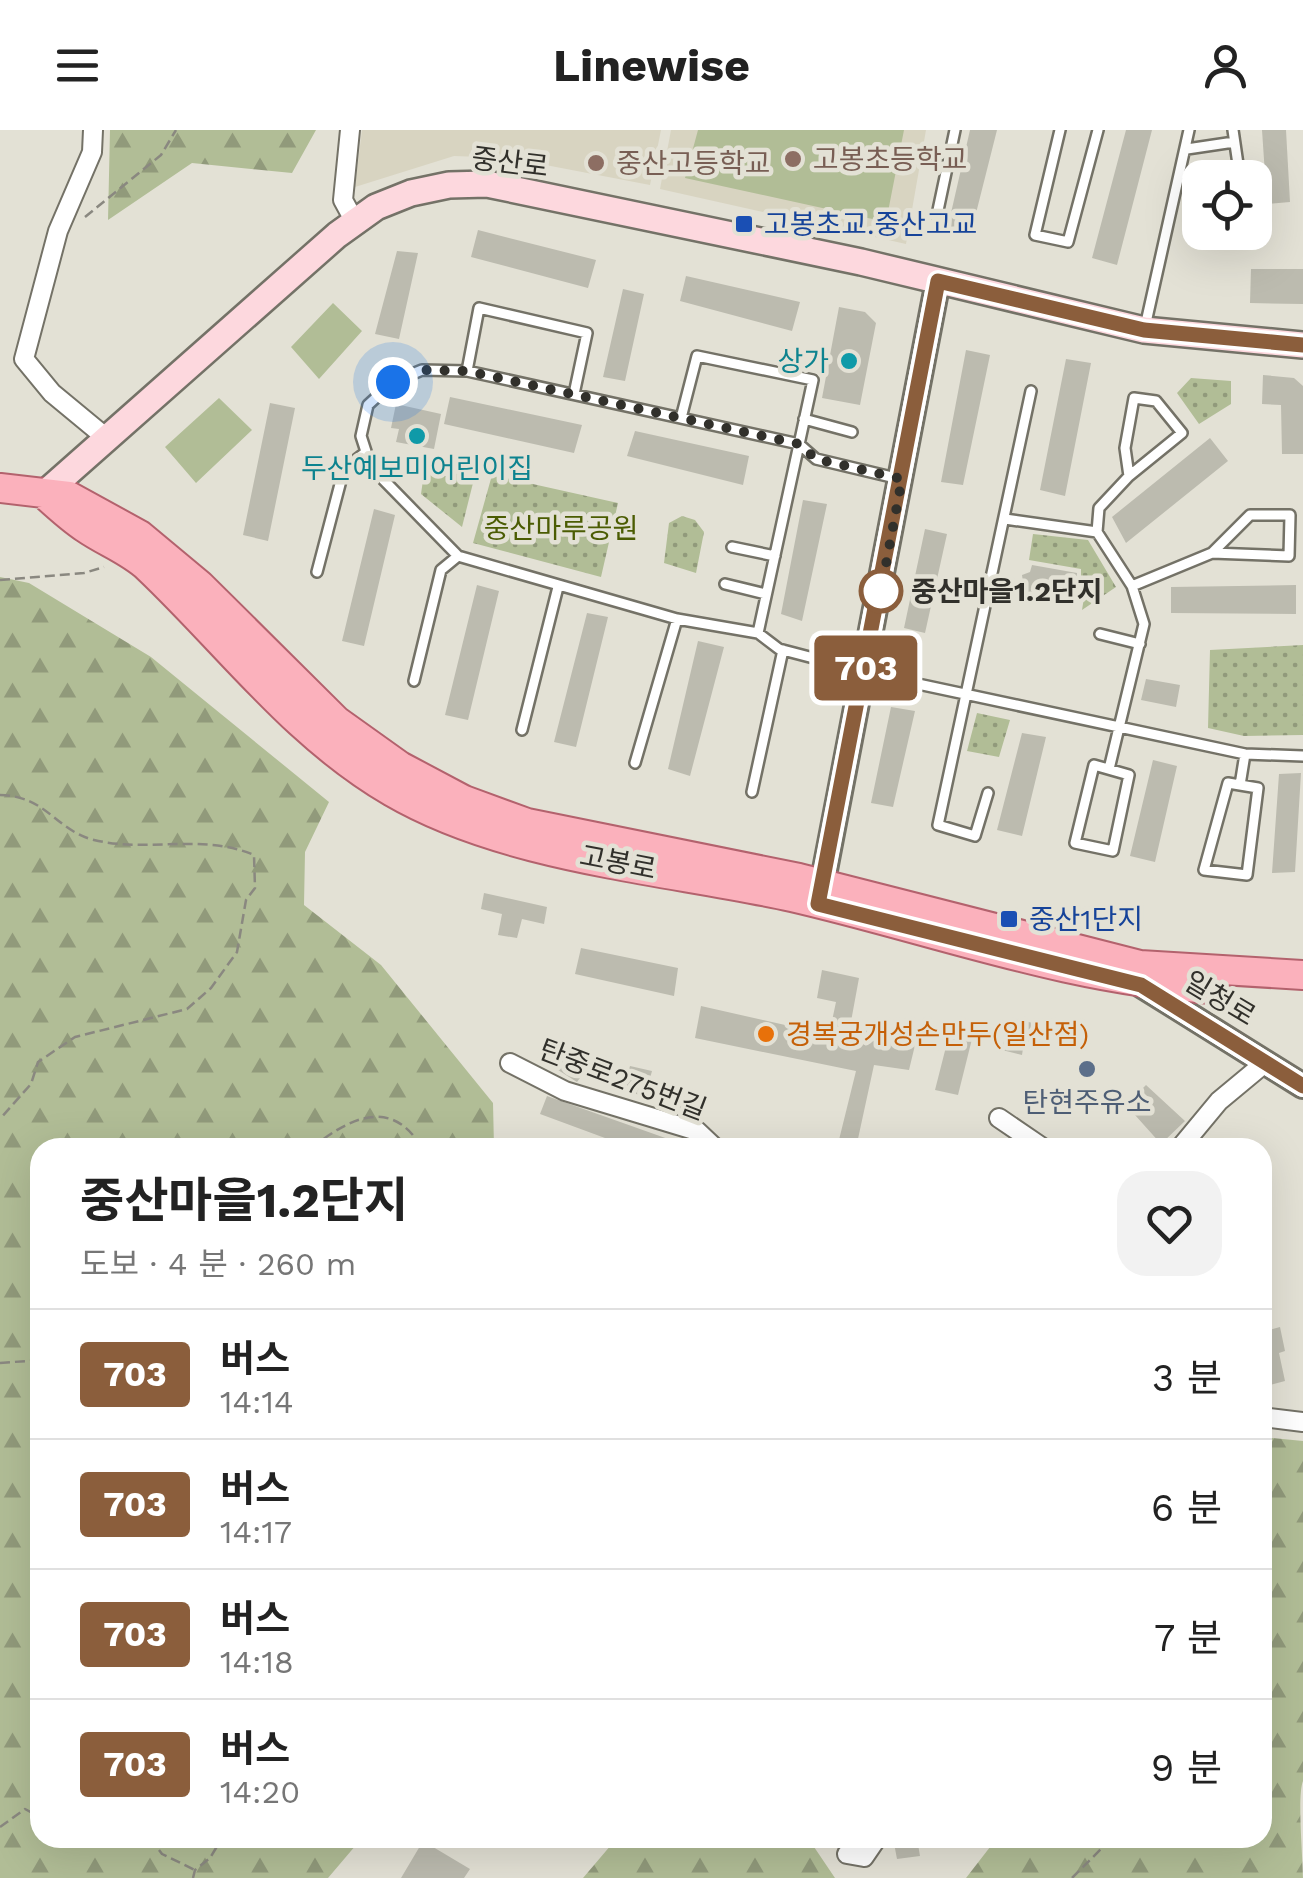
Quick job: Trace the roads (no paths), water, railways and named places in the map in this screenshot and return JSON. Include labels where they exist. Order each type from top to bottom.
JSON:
[{"type":"main road","name":"중산로","points":[[44,494],[104,436],[355,222],[411,193],[448,185],[487,184],[938,281],[1144,330],[1303,345]]},
{"type":"main road","points":[[0,488],[44,494]]},
{"type":"main road","name":"고봉로","points":[[44,494],[83,527],[144,564],[318,743],[393,793],[455,822],[522,842],[821,894],[1140,965],[1303,975]]},
{"type":"main road","name":"고봉로","points":[[821,894],[1141,985],[1303,993]]},
{"type":"street","points":[[93,130],[92,152],[58,232],[24,359],[52,393],[104,436]]},
{"type":"street","points":[[350,130],[343,200],[355,222]]},
{"type":"street","points":[[821,894],[938,281]]},
{"type":"street","name":"일청로","points":[[1141,985],[1303,1086]]},
{"type":"street","name":"일청로","points":[[1188,1138],[1218,1101],[1266,1062]]},
{"type":"street","name":"탄중로275번길","points":[[510,1063],[564,1091],[697,1130],[705,1138]]},
{"type":"street","points":[[998,1118],[1029,1138]]},
{"type":"street","points":[[1272,1418],[1303,1422]]},
{"type":"street","points":[[846,1854],[864,1857],[871,1848]]},
{"type":"lane","points":[[937,215],[955,130]]},
{"type":"lane","points":[[1060,130],[1035,235],[1068,242],[1098,130]]},
{"type":"lane","points":[[1144,330],[1189,130]]},
{"type":"lane","points":[[1233,130],[1237,160]]},
{"type":"lane","points":[[1187,149],[1234,142]]},
{"type":"lane","points":[[467,371],[479,308],[587,333],[574,394]]},
{"type":"lane","points":[[681,418],[697,356],[813,380],[758,633]]},
{"type":"lane","points":[[902,479],[816,459],[799,444],[467,371],[422,370],[393,382],[368,405],[360,436],[371,467],[458,556],[677,619],[758,633],[783,650],[866,671],[1245,754],[1303,756]]},
{"type":"lane","points":[[988,793],[974,836],[938,825],[1031,392]]},
{"type":"lane","points":[[1110,769],[1144,624],[1132,586],[1097,532],[1099,508],[1129,476],[1182,434],[1156,402],[1134,398],[1125,448],[1129,476]]},
{"type":"lane","points":[[804,419],[852,432]]},
{"type":"lane","points":[[317,572],[344,469],[366,452]]},
{"type":"lane","points":[[1132,586],[1212,552],[1250,515],[1290,515],[1289,556],[1212,552]]},
{"type":"lane","points":[[1005,519],[1097,532]]},
{"type":"lane","points":[[732,547],[774,556]]},
{"type":"lane","points":[[414,681],[441,570],[458,556]]},
{"type":"lane","points":[[725,584],[766,594]]},
{"type":"lane","points":[[522,730],[558,587]]},
{"type":"lane","points":[[635,763],[677,619]]},
{"type":"lane","points":[[1100,634],[1140,644]]},
{"type":"lane","points":[[752,792],[783,650]]},
{"type":"lane","points":[[1240,785],[1245,754]]},
{"type":"lane","points":[[1094,765],[1110,769],[1129,775],[1113,851],[1076,843],[1094,765]]},
{"type":"lane","points":[[1228,782],[1240,785],[1258,788],[1247,875],[1204,870],[1228,782]]},
{"type":"place","name":"고봉초등학교","points":[[793,159]]},
{"type":"place","name":"중산고등학교","points":[[596,163]]},
{"type":"place","name":"고봉초교.중산고교","points":[[744,224]]},
{"type":"place","name":"상가","points":[[849,361]]},
{"type":"place","name":"두산예보미어린이집","points":[[417,436]]},
{"type":"place","name":"중산마을1.2단지","points":[[881,591]]},
{"type":"place","name":"중산1단지","points":[[1009,919]]},
{"type":"place","name":"경복궁개성손만두(일산점)","points":[[766,1034]]},
{"type":"place","name":"탄현주유소","points":[[1087,1069]]},
{"type":"park label","name":"중산마루공원","points":[[561,528]]}]
